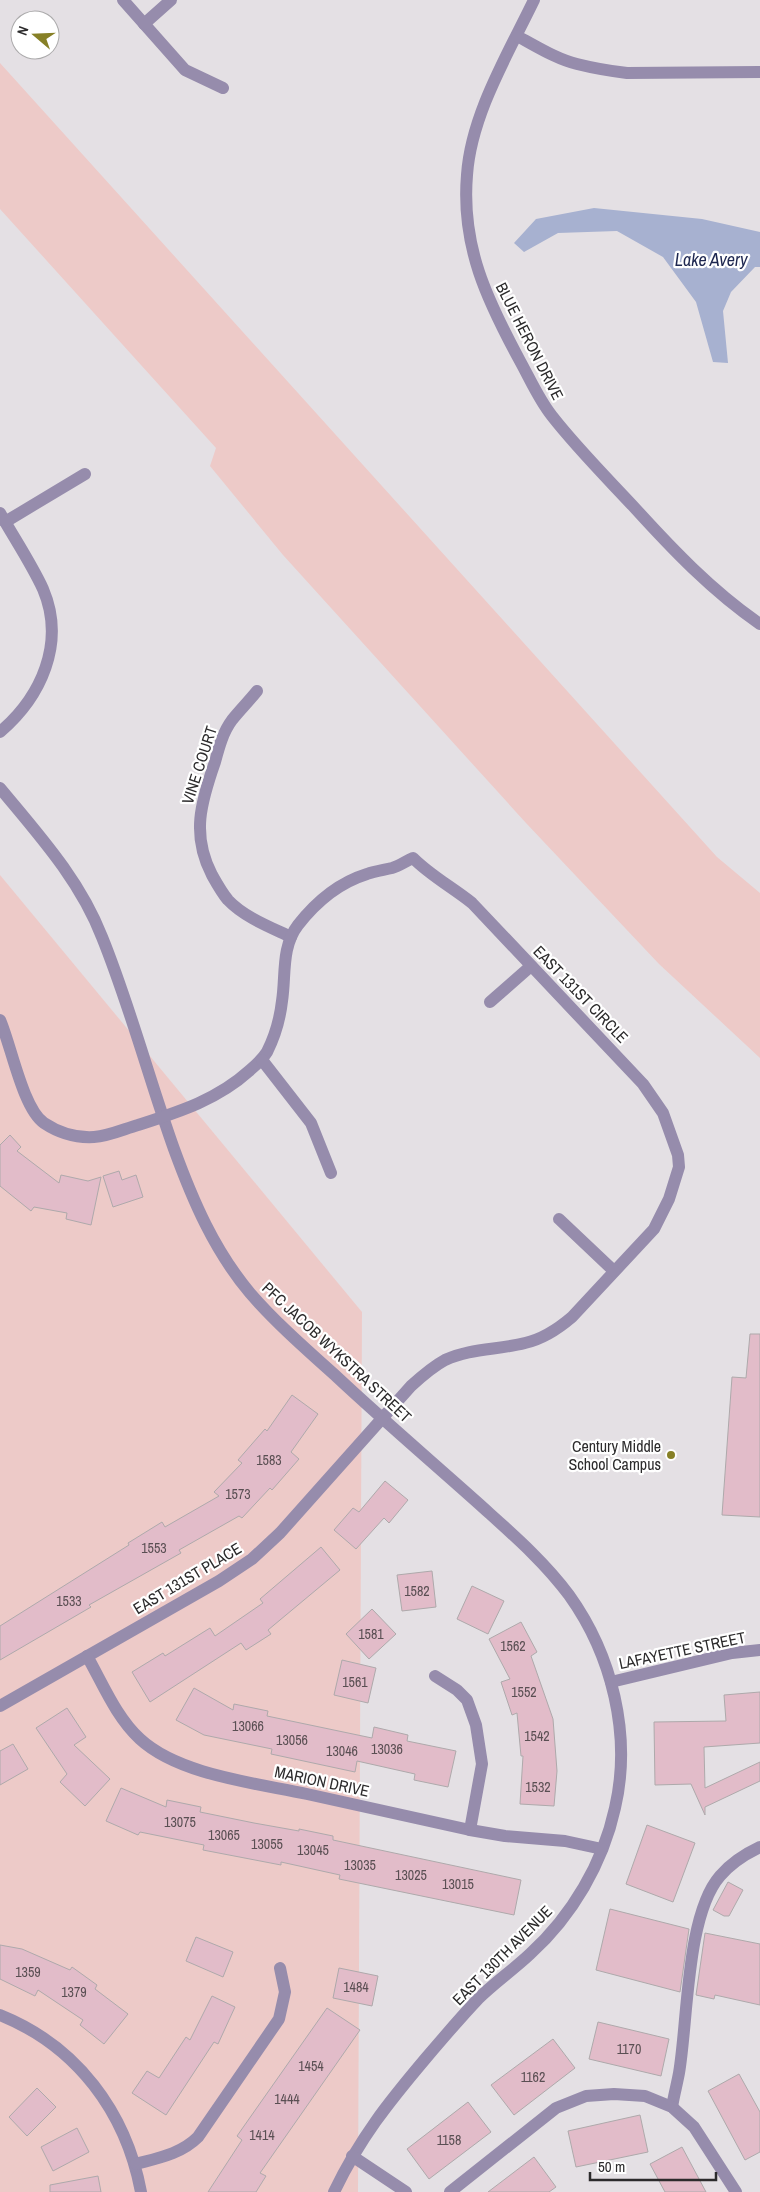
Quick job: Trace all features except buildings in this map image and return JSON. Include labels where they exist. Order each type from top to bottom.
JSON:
[{"type":"street","points":[[123,0],[185,70],[223,88]]},
{"type":"street","points":[[144,24],[171,0]]},
{"type":"street","name":"BLUE HERON DRIVE","points":[[534,0],[476,128],[467,174],[466,199],[470,243],[486,294],[541,399],[565,432],[682,559],[730,602],[760,624]]},
{"type":"street","points":[[517,36],[569,61],[627,73],[760,72]]},
{"type":"street","points":[[0,732],[26,706],[40,685],[45,672],[51,643],[50,622],[43,590],[3,517],[85,474]]},
{"type":"street","name":"VINE COURT","points":[[257,691],[232,720],[224,734],[200,808],[201,846],[207,865],[229,901],[265,925],[290,937]]},
{"type":"street","name":"PFC JACOB WYKSTRA STREET","points":[[0,788],[68,872],[92,913],[120,986],[162,1117],[193,1201],[203,1223],[249,1291],[291,1336],[511,1533],[554,1576],[571,1598],[586,1623],[611,1682]]},
{"type":"street","name":"EAST 131ST CIRCLE","points":[[0,1020],[33,1113],[43,1123],[67,1134],[95,1137],[162,1117],[216,1096],[239,1080],[262,1060],[276,1030],[290,937],[314,905],[341,885],[367,874],[393,868],[413,858],[429,874],[451,886],[472,902],[644,1084],[663,1113],[678,1155],[678,1167],[665,1210],[650,1234],[562,1326],[542,1337],[524,1343],[471,1351],[441,1363],[425,1373],[382,1419]]},
{"type":"street","points":[[490,1002],[531,966]]},
{"type":"street","points":[[262,1060],[312,1123],[331,1173]]},
{"type":"street","points":[[559,1220],[614,1272]]},
{"type":"street","name":"EAST 131ST PLACE","points":[[0,1706],[219,1581],[252,1559],[280,1533],[382,1419]]},
{"type":"street","name":"LAFAYETTE STREET","points":[[611,1682],[732,1653],[760,1650]]},
{"type":"street","name":"MARION DRIVE","points":[[87,1656],[114,1705],[132,1731],[161,1754],[184,1765],[257,1784],[470,1830],[505,1836],[565,1841],[602,1849]]},
{"type":"street","points":[[434,1676],[457,1690],[467,1700],[478,1732],[482,1764],[470,1830]]},
{"type":"street","name":"EAST 130TH AVENUE","points":[[334,2192],[352,2156],[391,2099],[478,1999],[531,1953],[556,1928],[578,1898],[602,1849],[615,1809],[621,1766],[621,1745],[618,1716],[611,1682]]},
{"type":"street","points":[[672,2107],[679,2072],[698,1924],[707,1896],[719,1876],[742,1856],[760,1847]]},
{"type":"street","points":[[136,2164],[173,2153],[192,2143],[268,2039],[282,2012],[285,1992],[280,1968]]},
{"type":"street","points":[[0,2015],[44,2038],[84,2073],[105,2100],[117,2120],[136,2164],[141,2192]]},
{"type":"street","points":[[450,2192],[556,2108],[586,2096],[614,2094],[645,2096],[672,2107],[694,2127],[736,2192]]},
{"type":"street","points":[[352,2156],[406,2192]]},
{"type":"shaded area","points":[[0,63],[717,857],[760,893],[760,1058],[659,964],[526,823],[283,555],[210,466],[216,448],[0,209]]},
{"type":"shaded area","points":[[0,875],[362,1312],[358,2192],[0,2192]]},
{"type":"water","name":"Lake Avery","points":[[594,208],[702,219],[760,232],[760,267],[755,267],[731,292],[723,311],[728,363],[713,362],[696,302],[663,257],[617,231],[558,233],[524,252],[514,243],[536,219]]},
{"type":"place","name":"Century Middle School Campus","points":[[671,1455]]}]
